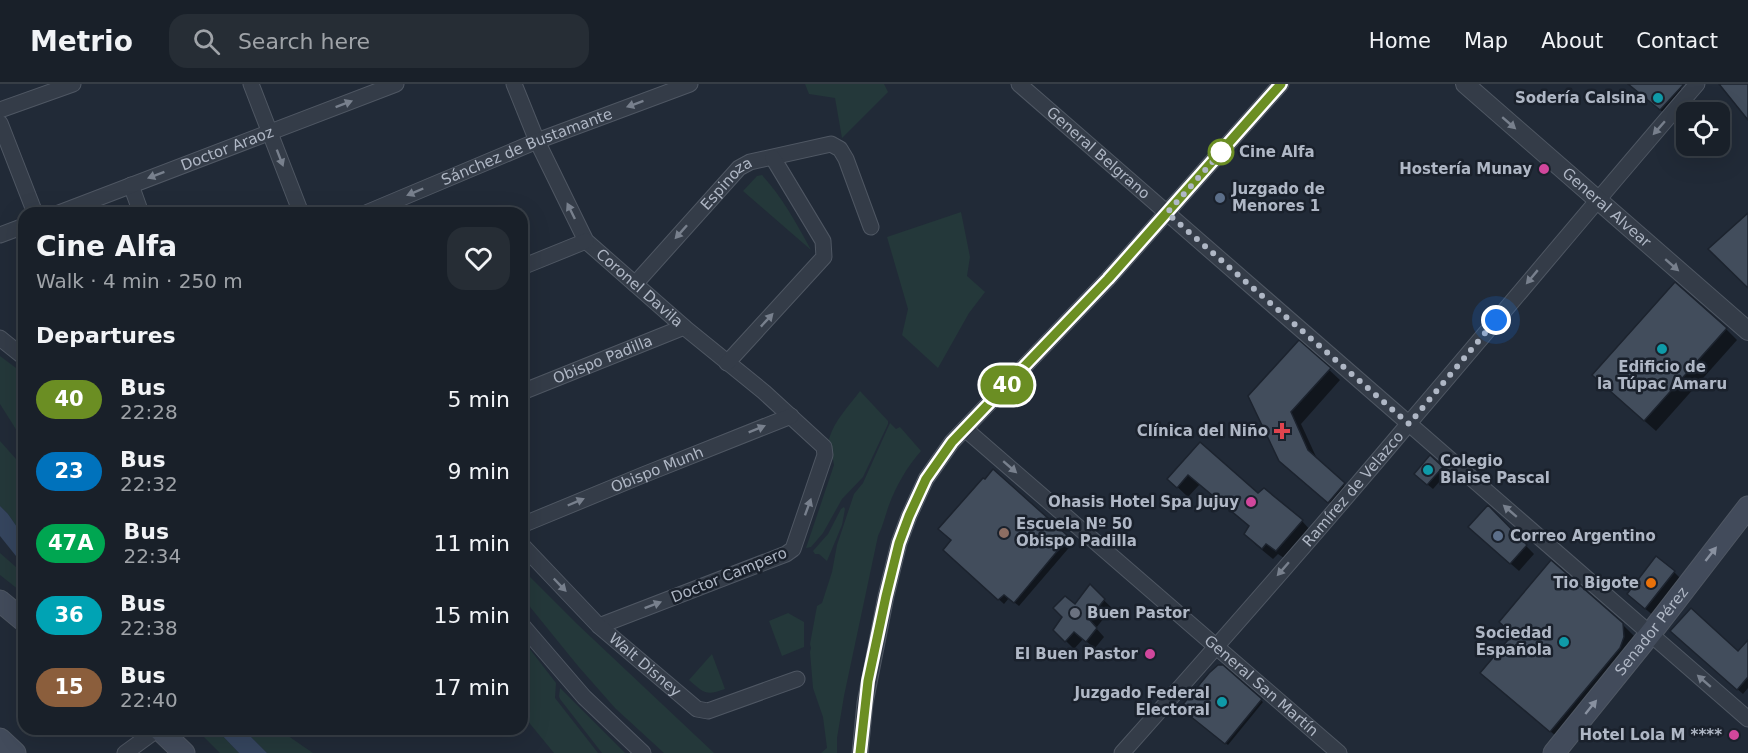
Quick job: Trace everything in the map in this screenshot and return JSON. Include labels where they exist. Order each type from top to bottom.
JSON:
[{"type":"main road","name":"Senador Pérez","points":[[1554,753],[1748,507]]},
{"type":"main road","points":[[0,602],[18,616]]},
{"type":"main road","points":[[165,735],[184,753]]},
{"type":"main road","points":[[0,739],[15,753]]},
{"type":"street","points":[[0,110],[73,84]]},
{"type":"street","points":[[251,84],[299,207]]},
{"type":"street","name":"Doctor Araoz","points":[[74,207],[396,84]]},
{"type":"street","name":"Coronel Davila","points":[[514,84],[537,141],[586,241],[791,416],[824,447]]},
{"type":"street","name":"Sánchez de Bustamante","points":[[380,207],[537,141],[690,84]]},
{"type":"street","name":"General Belgrano","points":[[1019,84],[1748,719]]},
{"type":"street","points":[[860,753],[868,681],[886,596],[899,543],[926,479],[952,442],[1108,279],[1281,84]]},
{"type":"street","name":"General Alvear","points":[[1465,84],[1748,331]]},
{"type":"street","name":"Ramírez de Velazco","points":[[1122,753],[1409,424],[1697,84]]},
{"type":"street","points":[[0,123],[33,207]]},
{"type":"street","name":"Espinoza","points":[[635,284],[739,168],[750,162],[831,144],[840,149],[846,159],[871,227]]},
{"type":"street","points":[[727,363],[824,257],[823,241],[772,158]]},
{"type":"street","points":[[131,185],[139,207]]},
{"type":"street","points":[[0,236],[18,228]]},
{"type":"street","points":[[528,265],[586,241]]},
{"type":"street","name":"Obispo Padilla","points":[[528,390],[684,327]]},
{"type":"street","points":[[0,338],[18,353]]},
{"type":"street","name":"Obispo Munh","points":[[528,523],[791,416]]},
{"type":"street","name":"General San Martín","points":[[965,429],[1339,753]]},
{"type":"street","name":"Doctor Campero","points":[[598,626],[786,554],[793,549],[825,455],[824,447]]},
{"type":"street","name":"Walt Disney","points":[[528,551],[598,626],[697,709],[708,711],[797,679]]},
{"type":"street","points":[[528,632],[584,697],[643,753]]},
{"type":"street","points":[[125,753],[150,735]]},
{"type":"green space","points":[[805,84],[884,84],[888,92],[842,138],[835,98],[809,94]]},
{"type":"green space","points":[[762,175],[783,202],[811,250],[743,191],[757,176]]},
{"type":"green space","points":[[961,212],[970,257],[967,276],[985,292],[969,313],[938,368],[902,335],[908,309],[887,237]]},
{"type":"green space","points":[[0,356],[18,370],[18,432],[0,404]]},
{"type":"green space","points":[[860,391],[888,421],[888,424],[863,477],[842,499],[823,533],[811,547],[806,548],[834,465],[829,439],[831,432]]},
{"type":"green space","points":[[890,423],[896,429],[900,427],[921,451],[899,483],[878,536],[844,696],[837,738],[837,753],[821,753],[827,748],[823,717],[813,688],[810,652],[817,606],[822,603],[832,572],[837,545],[854,494],[863,483]]},
{"type":"green space","points":[[0,441],[18,461],[18,528],[0,506]]},
{"type":"green space","points":[[844,507],[842,525],[827,561],[813,551],[828,534]]},
{"type":"green space","points":[[0,553],[18,569],[18,589],[0,575]]},
{"type":"green space","points":[[528,575],[714,753],[664,753],[615,708],[528,604]]},
{"type":"green space","points":[[788,613],[804,622],[804,647],[782,656],[769,621]]},
{"type":"green space","points":[[528,647],[556,683],[555,698],[598,753],[554,753],[528,721]]},
{"type":"green space","points":[[712,654],[725,689],[709,693],[689,680]]},
{"type":"green space","points":[[560,688],[625,753],[602,753],[560,699]]},
{"type":"green space","points":[[202,735],[222,735],[239,753],[220,753]]},
{"type":"green space","points":[[249,735],[287,735],[313,753],[267,753]]},
{"type":"water","points":[[0,506],[18,528],[18,558],[0,536]]},
{"type":"water","points":[[222,735],[249,735],[267,753],[239,753]]},
{"type":"building","name":"Sodería Calsina","points":[[1628,84],[1684,84],[1660,110]]},
{"type":"building","points":[[1719,84],[1748,84],[1748,120]]},
{"type":"building","points":[[1748,213],[1748,288],[1708,249]]},
{"type":"building","name":"Edificio de la Túpac Amaru","points":[[1675,282],[1727,328],[1644,421],[1592,375]]},
{"type":"building","name":"Clínica del Niño","points":[[1299,340],[1331,368],[1291,412],[1308,450],[1345,483],[1328,503],[1279,461],[1248,396]]},
{"type":"building","name":"Ohasis Hotel Spa Jujuy","points":[[1200,442],[1258,493],[1264,488],[1303,520],[1276,551],[1266,544],[1262,549],[1244,534],[1249,526],[1188,475],[1177,488],[1167,479]]},
{"type":"building","name":"Colegio Blaise Pascal","points":[[1430,455],[1443,467],[1427,485],[1414,474]]},
{"type":"building","name":"Escuela Nº 50 Obispo Padilla","points":[[993,469],[1069,537],[1014,603],[1004,595],[998,600],[943,550],[951,540],[938,529]]},
{"type":"building","name":"Correo Argentino","points":[[1488,505],[1527,545],[1510,564],[1468,527]]},
{"type":"building","name":"Tio Bigote","points":[[1656,556],[1675,571],[1645,609],[1627,594]]},
{"type":"building","name":"Sociedad Española","points":[[1551,560],[1623,623],[1624,637],[1620,648],[1550,732],[1480,673],[1513,634],[1499,622]]},
{"type":"building","name":"Buen Pastor","points":[[1090,584],[1105,599],[1089,619],[1097,628],[1086,642],[1074,632],[1065,642],[1053,630],[1062,617],[1053,608],[1065,596],[1075,604]]},
{"type":"building","points":[[1691,608],[1738,651],[1748,640],[1748,677],[1737,690],[1670,631]]},
{"type":"building","name":"Juzgado Federal Electoral","points":[[1218,665],[1223,665],[1262,699],[1225,744],[1180,708]]},
{"type":"bus line","name":"40","points":[[860,753],[868,681],[886,596],[899,543],[926,479],[952,442],[1108,279],[1281,84]]},
{"type":"place","name":"Sodería Calsina","points":[[1658,98]]},
{"type":"place","name":"Cine Alfa","points":[[1221,152]]},
{"type":"place","name":"Hostería Munay","points":[[1544,169]]},
{"type":"place","name":"Juzgado de Menores 1","points":[[1220,198]]},
{"type":"place","name":"Edificio de la Túpac Amaru","points":[[1662,349]]},
{"type":"place","name":"Clínica del Niño","points":[[1282,431]]},
{"type":"place","name":"Colegio Blaise Pascal","points":[[1428,470]]},
{"type":"place","name":"Ohasis Hotel Spa Jujuy","points":[[1251,502]]},
{"type":"place","name":"Escuela Nº 50 Obispo Padilla","points":[[1004,533]]},
{"type":"place","name":"Correo Argentino","points":[[1498,536]]},
{"type":"place","name":"Tio Bigote","points":[[1651,583]]},
{"type":"place","name":"Buen Pastor","points":[[1075,613]]},
{"type":"place","name":"Sociedad Española","points":[[1564,642]]},
{"type":"place","name":"El Buen Pastor","points":[[1150,654]]},
{"type":"place","name":"Juzgado Federal Electoral","points":[[1222,702]]},
{"type":"place","name":"Hotel Lola M ****","points":[[1734,735]]},
{"type":"route","points":[[1221,152],[1224,149],[1167,213],[1409,424],[1496,320]]}]
